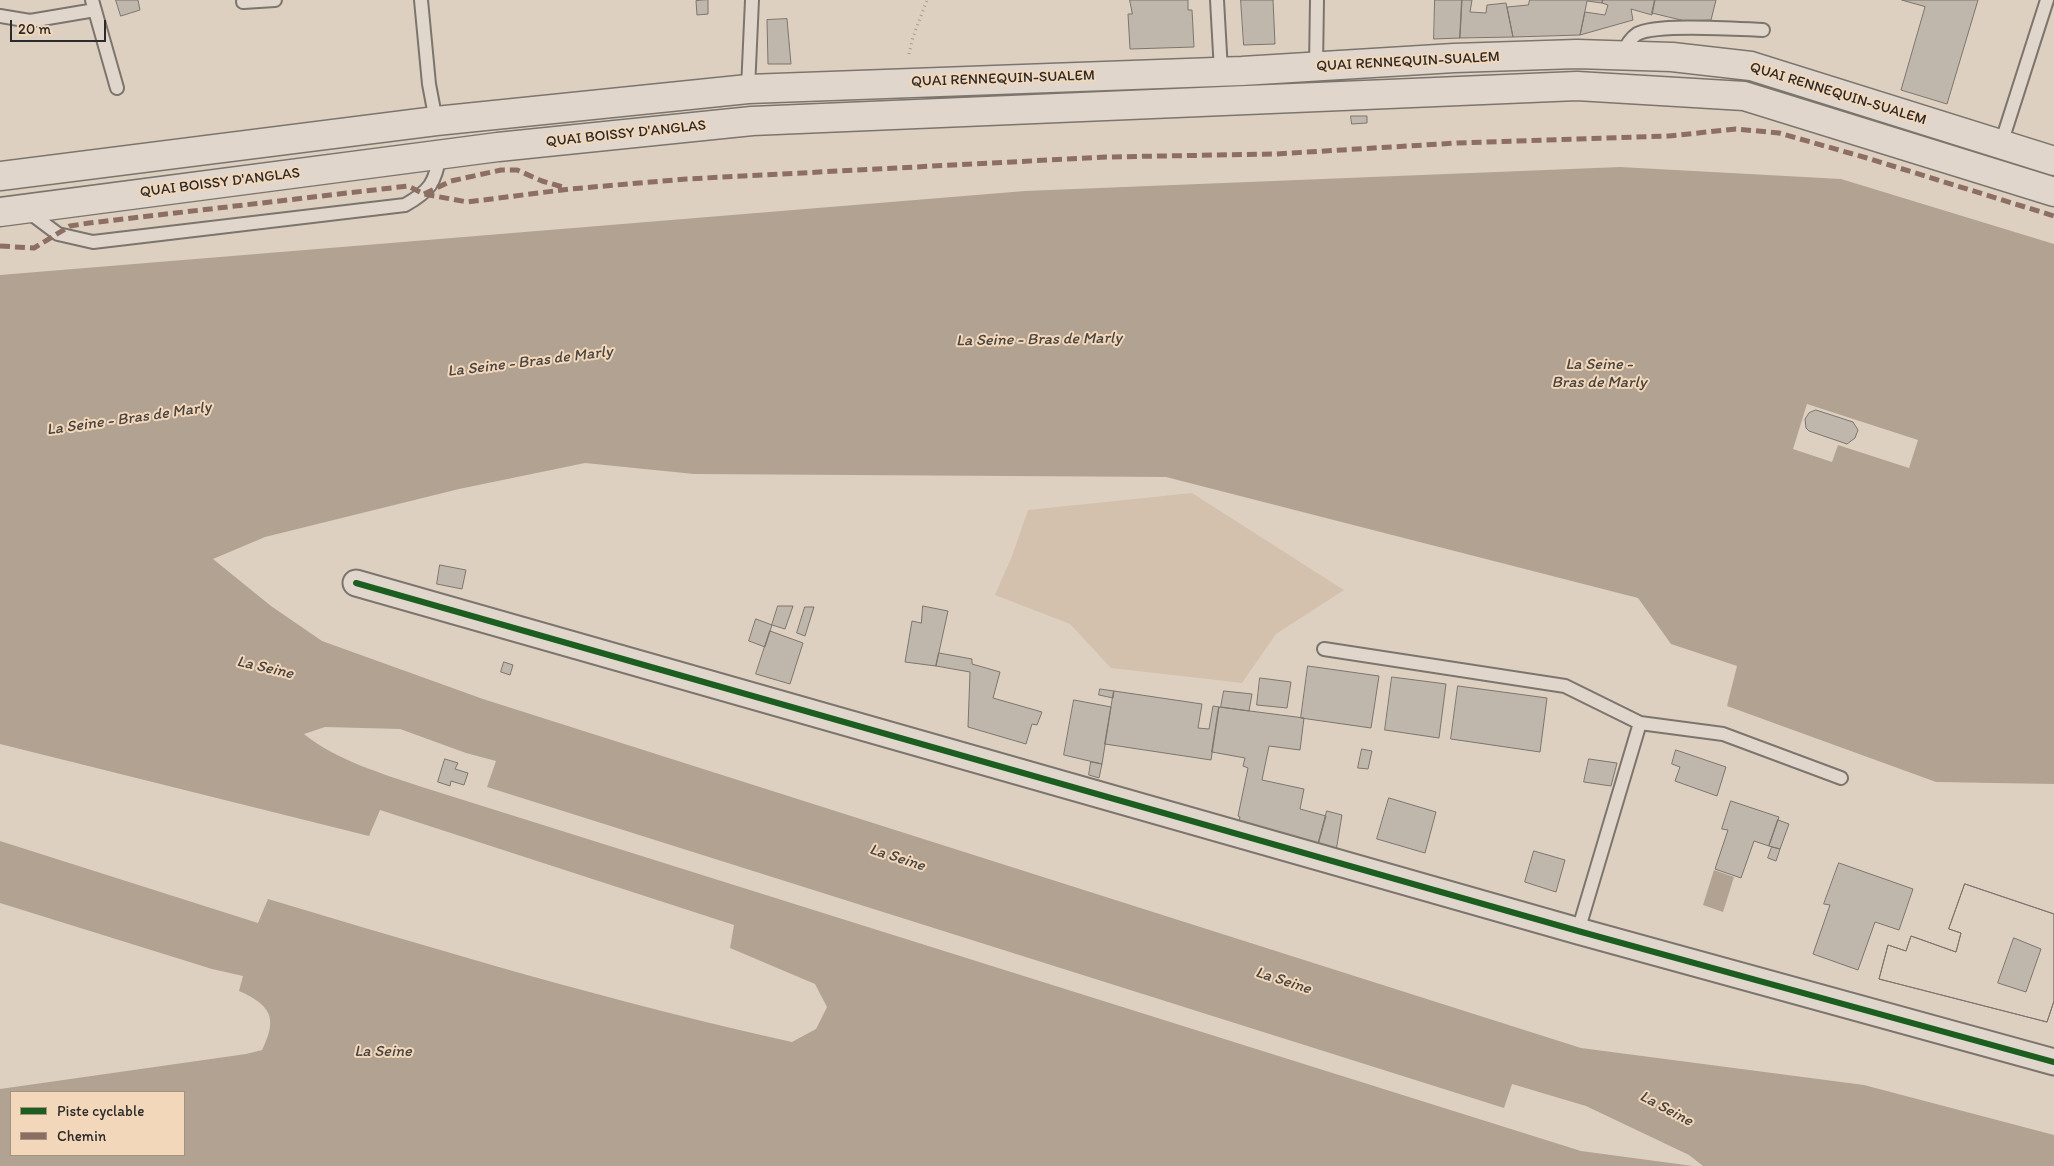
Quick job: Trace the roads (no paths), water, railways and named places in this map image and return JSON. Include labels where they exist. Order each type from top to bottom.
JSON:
[{"type":"main road","name":"QUAI RENNEQUIN-SUALEM","points":[[748,89],[1316,67],[1454,58],[1577,54],[1672,57],[1751,66],[2054,161]]},
{"type":"main road","name":"QUAI RENNEQUIN-SUALEM","points":[[752,121],[1236,102],[1578,86],[1744,96],[2054,192]]},
{"type":"main road","points":[[0,176],[436,122],[748,89]]},
{"type":"main road","name":"QUAI BOISSY D'ANGLAS","points":[[12,210],[440,155],[752,121]]},
{"type":"main road","points":[[436,122],[440,155]]},
{"type":"street","points":[[356,583],[1578,930],[2051,1058]]},
{"type":"lane","points":[[242,2],[275,0]]},
{"type":"lane","points":[[421,0],[429,84],[436,122]]},
{"type":"lane","points":[[748,89],[752,0]]},
{"type":"lane","points":[[1218,0],[1221,71]]},
{"type":"lane","points":[[1316,67],[1317,0]]},
{"type":"lane","points":[[2001,144],[2047,0]]},
{"type":"lane","points":[[0,16],[30,21],[93,5],[117,88]]},
{"type":"lane","points":[[1622,56],[1627,44],[1637,34],[1657,28],[1763,30]]},
{"type":"lane","points":[[12,210],[58,234],[94,242],[405,205],[424,194],[436,175],[440,155]]},
{"type":"lane","points":[[1324,649],[1565,686],[1640,723],[1723,734],[1841,778]]},
{"type":"lane","points":[[1578,930],[1640,723]]},
{"type":"water","points":[[1620,167],[1841,179],[2054,244],[2054,784],[1936,782],[1727,706],[1737,666],[1671,644],[1638,598],[1166,477],[694,474],[585,463],[459,489],[265,537],[213,559],[271,606],[322,641],[483,699],[1581,1048],[1864,1085],[2054,1135],[2054,1166],[1703,1166],[1689,1155],[1586,1106],[1512,1084],[1504,1108],[487,787],[496,761],[466,753],[400,729],[325,727],[304,734],[345,759],[422,787],[1581,1151],[1693,1166],[0,1166],[0,1089],[246,1054],[262,1050],[270,1029],[270,1021],[265,1007],[250,996],[239,991],[243,976],[212,969],[0,903],[0,841],[258,923],[268,899],[594,993],[660,1011],[792,1042],[816,1029],[827,1007],[815,984],[730,948],[734,925],[380,810],[369,836],[0,744],[0,275],[1025,191]],"holes":[[[1807,404],[1918,440],[1909,468],[1838,445],[1832,462],[1793,449]]]},
{"type":"water","points":[[1714,870],[1734,877],[1723,912],[1703,905]]},
{"type":"water label","name":"La Seine - Bras de Marly","points":[[1039,340]]},
{"type":"water label","name":"La Seine - Bras de Marly","points":[[530,362]]},
{"type":"water label","name":"La Seine - Bras de Marly","points":[[1599,374]]},
{"type":"water label","name":"La Seine - Bras de Marly","points":[[129,419]]},
{"type":"water label","name":"La Seine","points":[[265,668]]},
{"type":"water label","name":"La Seine","points":[[897,858]]},
{"type":"water label","name":"La Seine","points":[[1283,981]]},
{"type":"water label","name":"La Seine","points":[[383,1052]]},
{"type":"water label","name":"La Seine","points":[[1666,1109]]}]
